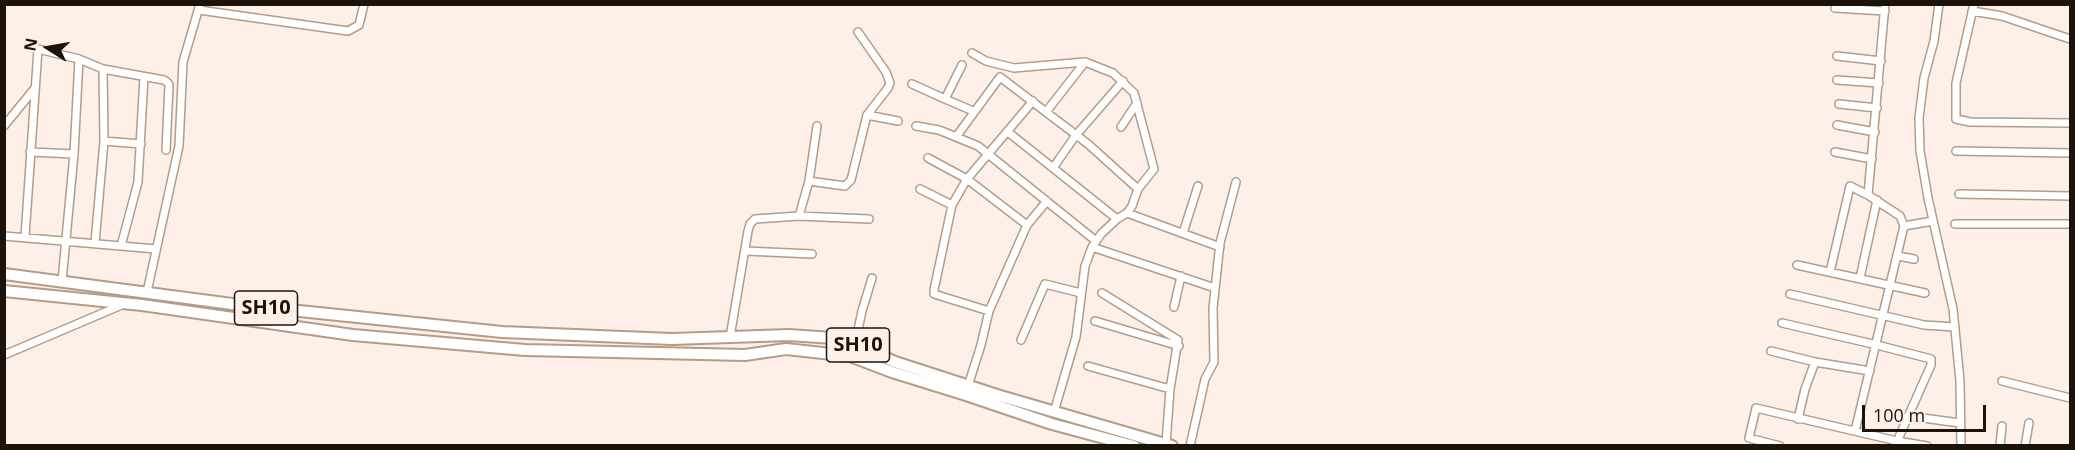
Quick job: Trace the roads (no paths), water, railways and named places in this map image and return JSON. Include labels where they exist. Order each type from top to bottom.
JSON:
[{"type":"main road","name":"SH10","points":[[4,274],[232,304],[502,332],[672,339],[819,336],[844,340],[895,362],[968,386],[1052,424],[1134,446]]},
{"type":"main road","name":"SH10","points":[[4,291],[168,309],[353,335],[525,350],[745,355],[797,349],[850,356],[892,372],[1054,412],[1169,445]]},
{"type":"main road","points":[[168,309],[169,295]]},
{"type":"street","points":[[147,292],[179,146],[183,62],[200,7],[348,31],[359,25],[364,4]]},
{"type":"street","points":[[1940,4],[1934,41],[1924,78],[1919,118],[1920,151],[1953,309],[1960,381],[1960,446]]},
{"type":"street","points":[[1835,8],[1885,8],[1868,195]]},
{"type":"street","points":[[2070,39],[1973,8],[1956,83],[1956,119],[1970,123],[2070,123]]},
{"type":"street","points":[[809,181],[844,186],[851,180],[867,115],[890,83],[886,72],[858,32]]},
{"type":"street","points":[[25,237],[38,49],[80,59],[104,69],[164,80],[169,86],[166,150]]},
{"type":"street","points":[[972,53],[986,61],[1014,68],[1085,62],[1113,74],[1134,93],[1154,169],[1138,189],[1127,213],[1117,219],[1094,244],[1085,266],[1076,337],[1054,412]]},
{"type":"street","points":[[1837,56],[1881,61]]},
{"type":"street","points":[[62,281],[80,59]]},
{"type":"street","points":[[1046,112],[1085,62]]},
{"type":"street","points":[[945,99],[962,65]]},
{"type":"street","points":[[95,243],[104,141],[104,69]]},
{"type":"street","points":[[956,137],[1000,77],[1076,135],[1138,189]]},
{"type":"street","points":[[121,246],[138,182],[144,78]]},
{"type":"street","points":[[1837,80],[1879,83]]},
{"type":"street","points":[[1053,168],[1076,135],[1123,81]]},
{"type":"street","points":[[912,84],[974,111]]},
{"type":"street","points":[[4,126],[35,88]]},
{"type":"street","points":[[989,311],[934,292],[952,205],[967,179],[1033,101]]},
{"type":"street","points":[[1121,127],[1137,103]]},
{"type":"street","points":[[1839,104],[1877,108]]},
{"type":"street","points":[[867,115],[898,121]]},
{"type":"street","points":[[1837,125],[1875,132]]},
{"type":"street","points":[[799,216],[809,181],[817,126]]},
{"type":"street","points":[[916,126],[939,130],[978,146],[1047,201],[1094,244],[1215,288]]},
{"type":"street","points":[[1008,132],[1117,219]]},
{"type":"street","points":[[104,141],[141,144]]},
{"type":"street","points":[[1956,151],[2070,153]]},
{"type":"street","points":[[30,152],[74,154]]},
{"type":"street","points":[[1834,152],[1872,159]]},
{"type":"street","points":[[927,158],[967,179],[1027,225]]},
{"type":"street","points":[[1190,446],[1205,379],[1214,362],[1213,308],[1220,247],[1236,182]]},
{"type":"street","points":[[1183,233],[1198,186]]},
{"type":"street","points":[[1830,272],[1850,186],[1877,200],[1900,216],[1904,226],[1898,256],[1855,431]]},
{"type":"street","points":[[920,189],[952,205]]},
{"type":"street","points":[[1959,194],[2070,196]]},
{"type":"street","points":[[1860,278],[1877,200]]},
{"type":"street","points":[[968,386],[989,311],[1027,225],[1047,201]]},
{"type":"street","points":[[1127,213],[1220,247]]},
{"type":"street","points":[[730,337],[748,231],[755,219],[799,216],[869,219]]},
{"type":"street","points":[[1904,226],[1933,221]]},
{"type":"street","points":[[1955,224],[2070,224]]},
{"type":"street","points":[[4,236],[156,249]]},
{"type":"street","points":[[746,252],[812,254]]},
{"type":"street","points":[[1898,256],[1914,259]]},
{"type":"street","points":[[1797,265],[1925,293]]},
{"type":"street","points":[[1174,307],[1181,276]]},
{"type":"street","points":[[855,344],[872,278]]},
{"type":"street","points":[[1021,340],[1045,284],[1081,293]]},
{"type":"street","points":[[1102,293],[1178,339],[1179,346],[1170,389],[1169,445]]},
{"type":"street","points":[[1790,294],[1935,327],[1955,327]]},
{"type":"street","points":[[4,355],[124,304]]},
{"type":"street","points":[[1095,321],[1179,346]]},
{"type":"street","points":[[1782,323],[1931,359],[1931,365],[1896,443]]},
{"type":"street","points":[[1771,351],[1815,362],[1870,371]]},
{"type":"street","points":[[1798,419],[1805,389],[1815,362]]},
{"type":"street","points":[[1088,366],[1170,389]]},
{"type":"street","points":[[2002,381],[2070,398]]},
{"type":"street","points":[[1780,446],[1749,438],[1756,408],[1896,443],[1927,446]]},
{"type":"street","points":[[1908,416],[1960,423]]},
{"type":"street","points":[[2025,446],[2029,423]]},
{"type":"street","points":[[2000,446],[2001,426]]}]
